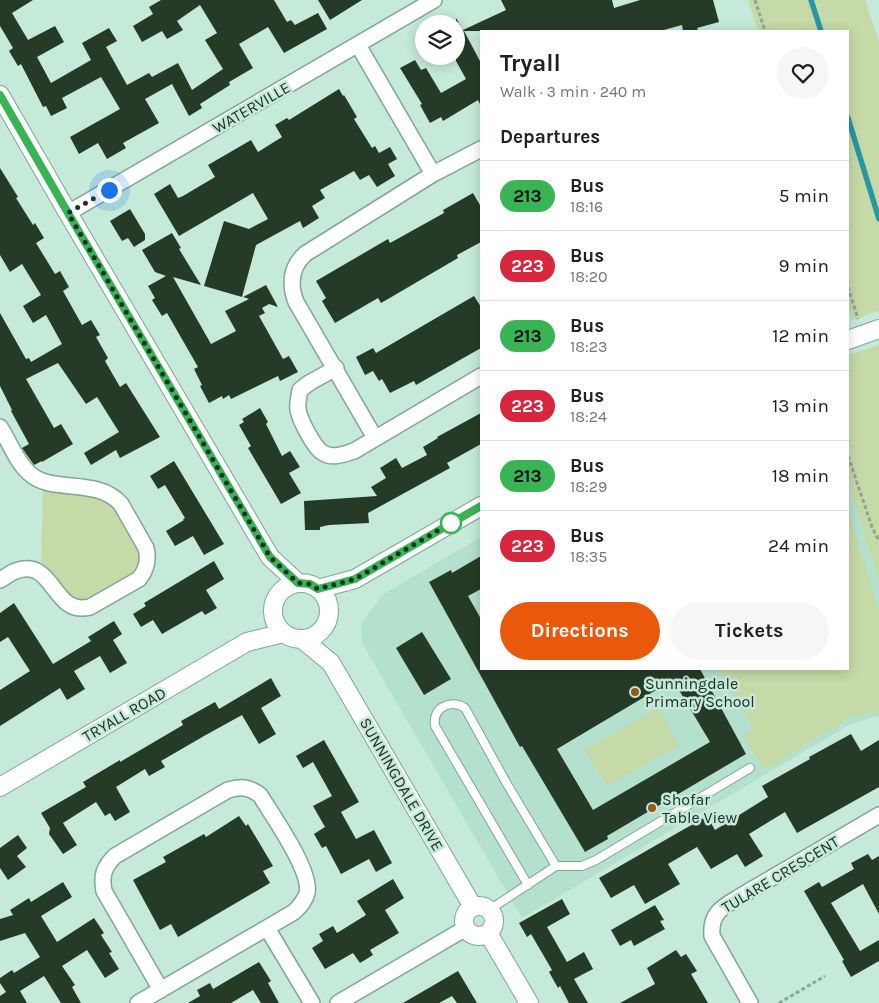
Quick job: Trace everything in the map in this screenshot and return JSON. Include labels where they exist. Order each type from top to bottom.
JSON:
[{"type":"street","name":"WATERVILLE","points":[[68,213],[434,0]]},
{"type":"street","points":[[358,45],[433,174]]},
{"type":"street","points":[[0,95],[270,557],[298,583]]},
{"type":"street","points":[[376,438],[296,302],[292,291],[292,277],[297,261],[305,254],[433,174],[480,149]]},
{"type":"street","points":[[849,340],[879,329]]},
{"type":"street","points":[[336,368],[300,390],[298,410],[302,422],[316,446],[324,454],[338,456],[354,451],[480,377]]},
{"type":"street","points":[[0,426],[28,472],[41,480],[102,490],[116,498],[146,548],[148,556],[145,572],[140,579],[83,609],[64,602],[46,576],[31,570],[14,572],[0,580]]},
{"type":"street","points":[[318,589],[355,579],[480,507]]},
{"type":"street","points":[[270,557],[275,623],[284,633],[291,637],[302,639],[316,634],[355,579]]},
{"type":"street","points":[[274,603],[279,592],[286,586],[298,583],[310,584],[318,589],[326,598],[328,617]]},
{"type":"street","name":"TRYALL ROAD","points":[[247,642],[274,603]]},
{"type":"street","name":"SUNNINGDALE DRIVE","points":[[328,617],[331,662]]},
{"type":"street","name":"TRYALL ROAD","points":[[0,787],[247,642],[284,633]]},
{"type":"street","name":"SUNNINGDALE DRIVE","points":[[302,639],[331,662],[481,908]]},
{"type":"street","points":[[138,1003],[161,990],[294,912],[303,903],[308,892],[306,874],[260,795],[250,788],[238,787],[216,796],[115,856],[106,865],[103,874],[104,891],[161,990]]},
{"type":"street","name":"TULARE CRESCENT","points":[[750,1003],[712,936],[711,929],[720,908],[879,815]]},
{"type":"street","points":[[481,908],[493,915],[492,928],[484,935],[473,935],[466,928],[464,916],[468,911],[481,908]]},
{"type":"street","points":[[267,928],[312,1003]]},
{"type":"street","points":[[338,1003],[466,928]]},
{"type":"street","points":[[488,933],[529,1003]]},
{"type":"lane","points":[[528,885],[435,726],[435,716],[445,705],[456,704],[465,708],[507,784],[556,866]]},
{"type":"lane","points":[[481,908],[528,885],[556,866],[582,866],[596,860],[750,768]]},
{"type":"path","points":[[755,0],[765,30]]},
{"type":"path","points":[[849,290],[858,321]]},
{"type":"path","points":[[849,459],[872,527],[879,541]]},
{"type":"path","points":[[779,1003],[825,976]]},
{"type":"shaded area","points":[[748,0],[865,0],[879,42],[879,311],[852,320],[849,309],[849,30],[758,30]]},
{"type":"shaded area","points":[[879,345],[879,581],[849,486],[849,355]]},
{"type":"shaded area","name":"Sunningdale Primary School","points":[[849,486],[879,581],[879,716],[851,724],[522,918],[362,643],[361,625],[382,595],[480,538],[480,670],[849,670]]},
{"type":"shaded area","points":[[43,490],[103,499],[117,511],[139,550],[140,563],[135,573],[90,599],[73,597],[68,593],[54,574],[41,563]]},
{"type":"shaded area","points":[[849,511],[879,613],[879,710],[851,717],[764,770],[743,736],[752,731],[753,727],[720,670],[849,670]]},
{"type":"shaded area","points":[[658,708],[679,745],[607,786],[585,750]]},
{"type":"building","points":[[0,0],[33,0],[12,13],[28,40],[55,26],[64,42],[37,57],[51,83],[91,60],[82,43],[109,28],[117,41],[106,47],[127,85],[149,73],[152,77],[178,63],[192,90],[223,69],[205,40],[217,33],[200,5],[177,21],[183,30],[167,39],[162,31],[142,42],[133,26],[153,14],[149,7],[161,0],[274,0],[287,22],[291,20],[295,25],[318,13],[327,29],[284,53],[268,27],[239,44],[253,68],[229,82],[230,85],[200,104],[202,108],[189,116],[172,84],[145,99],[159,123],[123,143],[126,148],[107,159],[98,143],[79,154],[70,137],[120,109],[101,77],[62,98],[67,108],[51,116],[46,106],[43,107],[21,64],[18,66],[9,51],[13,48],[0,26]]},
{"type":"building","points":[[318,0],[362,0],[330,20]]},
{"type":"building","points":[[501,0],[612,0],[614,8],[640,0],[713,0],[719,22],[697,28],[698,30],[683,30],[682,25],[664,30],[465,31],[465,29],[506,10]]},
{"type":"building","points":[[465,33],[480,61],[480,104],[478,100],[443,121],[441,117],[430,123],[420,105],[422,104],[400,68],[415,60],[415,65],[418,65],[421,70],[426,68],[441,93],[466,79],[458,65],[465,65]]},
{"type":"building","points":[[339,89],[357,117],[354,119],[372,148],[375,146],[379,153],[390,147],[397,159],[388,164],[395,176],[377,187],[369,175],[360,180],[354,171],[320,190],[325,198],[312,206],[319,218],[303,228],[300,221],[256,245],[242,297],[204,286],[224,221],[249,229],[268,219],[253,193],[179,236],[154,194],[170,184],[178,198],[183,196],[215,177],[208,165],[251,140],[258,152],[282,137],[275,125],[287,118],[289,120]]},
{"type":"building","points":[[0,168],[18,197],[16,198],[33,225],[35,223],[44,238],[36,243],[55,274],[60,271],[69,287],[63,291],[82,325],[91,320],[100,335],[96,337],[108,358],[105,361],[120,387],[126,383],[160,437],[120,458],[116,450],[91,465],[84,453],[119,432],[97,397],[86,404],[58,363],[26,379],[54,428],[61,424],[73,444],[34,465],[22,448],[29,444],[0,386],[0,313],[26,359],[29,358],[31,362],[62,344],[46,315],[33,323],[23,306],[41,295],[22,264],[10,272],[0,255]]},
{"type":"building","points":[[473,193],[480,205],[480,243],[457,255],[458,258],[381,303],[378,298],[335,323],[322,301],[326,298],[316,281],[388,239],[390,243],[444,213],[443,210]]},
{"type":"building","points":[[130,209],[145,234],[145,240],[134,247],[128,238],[122,241],[110,221]]},
{"type":"building","points":[[172,233],[181,248],[179,249],[201,285],[173,277],[211,344],[236,331],[225,311],[249,299],[243,297],[266,285],[278,307],[269,304],[262,308],[265,313],[259,316],[283,359],[289,356],[298,372],[280,381],[278,376],[231,399],[229,395],[223,399],[222,396],[209,403],[194,369],[198,367],[167,313],[162,316],[152,300],[155,298],[148,286],[166,276],[155,272],[142,250]]},
{"type":"building","points":[[474,296],[480,305],[480,349],[416,385],[414,381],[390,393],[382,379],[379,381],[373,371],[365,375],[356,357],[373,348],[376,353]]},
{"type":"building","points":[[260,408],[282,456],[290,451],[300,467],[289,473],[301,493],[281,504],[248,448],[251,446],[239,425],[244,422],[242,419]]},
{"type":"building","points":[[480,414],[480,445],[447,463],[450,468],[368,513],[369,523],[329,525],[320,527],[320,530],[305,530],[304,501],[377,496],[371,487],[386,478],[380,468],[396,458],[402,468],[427,455],[423,447],[437,437]]},
{"type":"building","points":[[174,461],[224,544],[204,555],[193,536],[175,546],[166,531],[185,518],[165,485],[158,489],[150,476]]},
{"type":"building","points":[[480,557],[480,590],[468,596],[480,617],[480,670],[701,670],[746,754],[607,836],[608,839],[585,852],[522,746],[520,747],[429,582],[451,570],[452,573]],"holes":[[[673,680],[710,742],[593,810],[557,749]]]},
{"type":"building","points":[[214,561],[224,579],[206,590],[217,608],[205,615],[202,611],[162,634],[153,620],[141,627],[133,614],[146,606],[144,603]]},
{"type":"building","points":[[14,603],[53,664],[91,641],[88,637],[114,621],[122,634],[113,640],[127,663],[110,673],[100,656],[74,671],[85,689],[67,700],[60,688],[0,726],[0,690],[30,671],[8,637],[0,642],[0,613]]},
{"type":"building","points":[[422,632],[451,679],[424,695],[396,648]]},
{"type":"building","points":[[271,678],[281,696],[261,708],[276,734],[259,744],[242,715],[161,761],[165,767],[149,776],[145,769],[116,787],[130,812],[115,821],[110,813],[105,816],[96,802],[63,823],[77,845],[63,854],[49,834],[50,828],[41,813],[86,787],[83,782],[183,725],[181,721],[215,702],[219,709]]},
{"type":"building","points":[[851,734],[861,751],[879,740],[879,787],[797,833],[785,812],[749,834],[763,856],[745,867],[737,854],[711,869],[697,847],[668,864],[680,884],[645,904],[634,885],[611,898],[599,878],[707,816],[715,830],[768,797],[762,786]]},
{"type":"building","points":[[324,740],[359,802],[341,812],[356,839],[374,830],[392,863],[376,872],[369,859],[341,874],[326,846],[322,848],[314,834],[325,827],[313,806],[332,796],[313,762],[303,768],[296,756]]},
{"type":"building","points":[[239,816],[246,826],[248,824],[273,866],[263,871],[270,883],[178,937],[171,924],[160,930],[133,880],[166,862],[163,857],[204,834],[206,837]]},
{"type":"building","points":[[18,835],[27,848],[17,856],[26,867],[8,880],[0,868],[0,848]]},
{"type":"building","points":[[868,854],[872,860],[879,856],[879,914],[863,884],[831,903],[860,951],[879,940],[879,961],[851,977],[842,961],[844,960],[804,891],[819,882],[822,887],[854,869],[851,863]]},
{"type":"building","points":[[393,879],[404,898],[385,910],[399,933],[370,950],[373,955],[360,963],[353,953],[325,969],[312,948],[323,941],[319,934],[333,926],[337,933],[366,915],[357,901]]},
{"type":"building","points":[[63,882],[72,897],[41,916],[57,942],[94,918],[104,933],[101,935],[112,952],[109,953],[119,969],[105,978],[87,950],[62,966],[75,985],[72,987],[81,1003],[61,1003],[44,976],[20,991],[27,1003],[0,1003],[0,996],[6,992],[0,983],[0,978],[12,970],[14,973],[40,957],[25,933],[0,941],[0,919],[13,915],[10,910],[29,898],[31,902]]},
{"type":"building","points":[[562,899],[570,914],[547,927],[567,962],[584,952],[593,969],[574,979],[588,1003],[569,1003],[560,986],[558,988],[549,972],[552,970],[531,934],[527,937],[519,923]]},
{"type":"building","points":[[655,905],[664,920],[660,921],[665,929],[634,946],[631,940],[620,946],[611,930]]},
{"type":"building","points":[[676,950],[681,957],[686,954],[697,971],[691,974],[708,1003],[620,1003],[655,984],[647,968]]},
{"type":"building","points":[[259,962],[271,981],[268,983],[279,1003],[261,1003],[253,990],[231,1003],[188,1003],[200,996],[197,990],[210,983],[213,989]]},
{"type":"building","points":[[458,971],[477,1003],[457,1003],[452,996],[439,1003],[403,1003]]},
{"type":"waterway","points":[[811,0],[821,30]]},
{"type":"waterway","points":[[849,121],[879,219]]},
{"type":"bus line","name":"213","points":[[0,95],[270,557],[298,583],[310,584],[318,589],[355,579],[480,507]]},
{"type":"place","name":"Sunningdale Primary School","points":[[635,692]]},
{"type":"place","name":"Shofar Table View","points":[[652,808]]},
{"type":"route","points":[[109,190],[68,213],[270,557],[298,583],[310,584],[318,589],[355,579],[451,523]]}]
